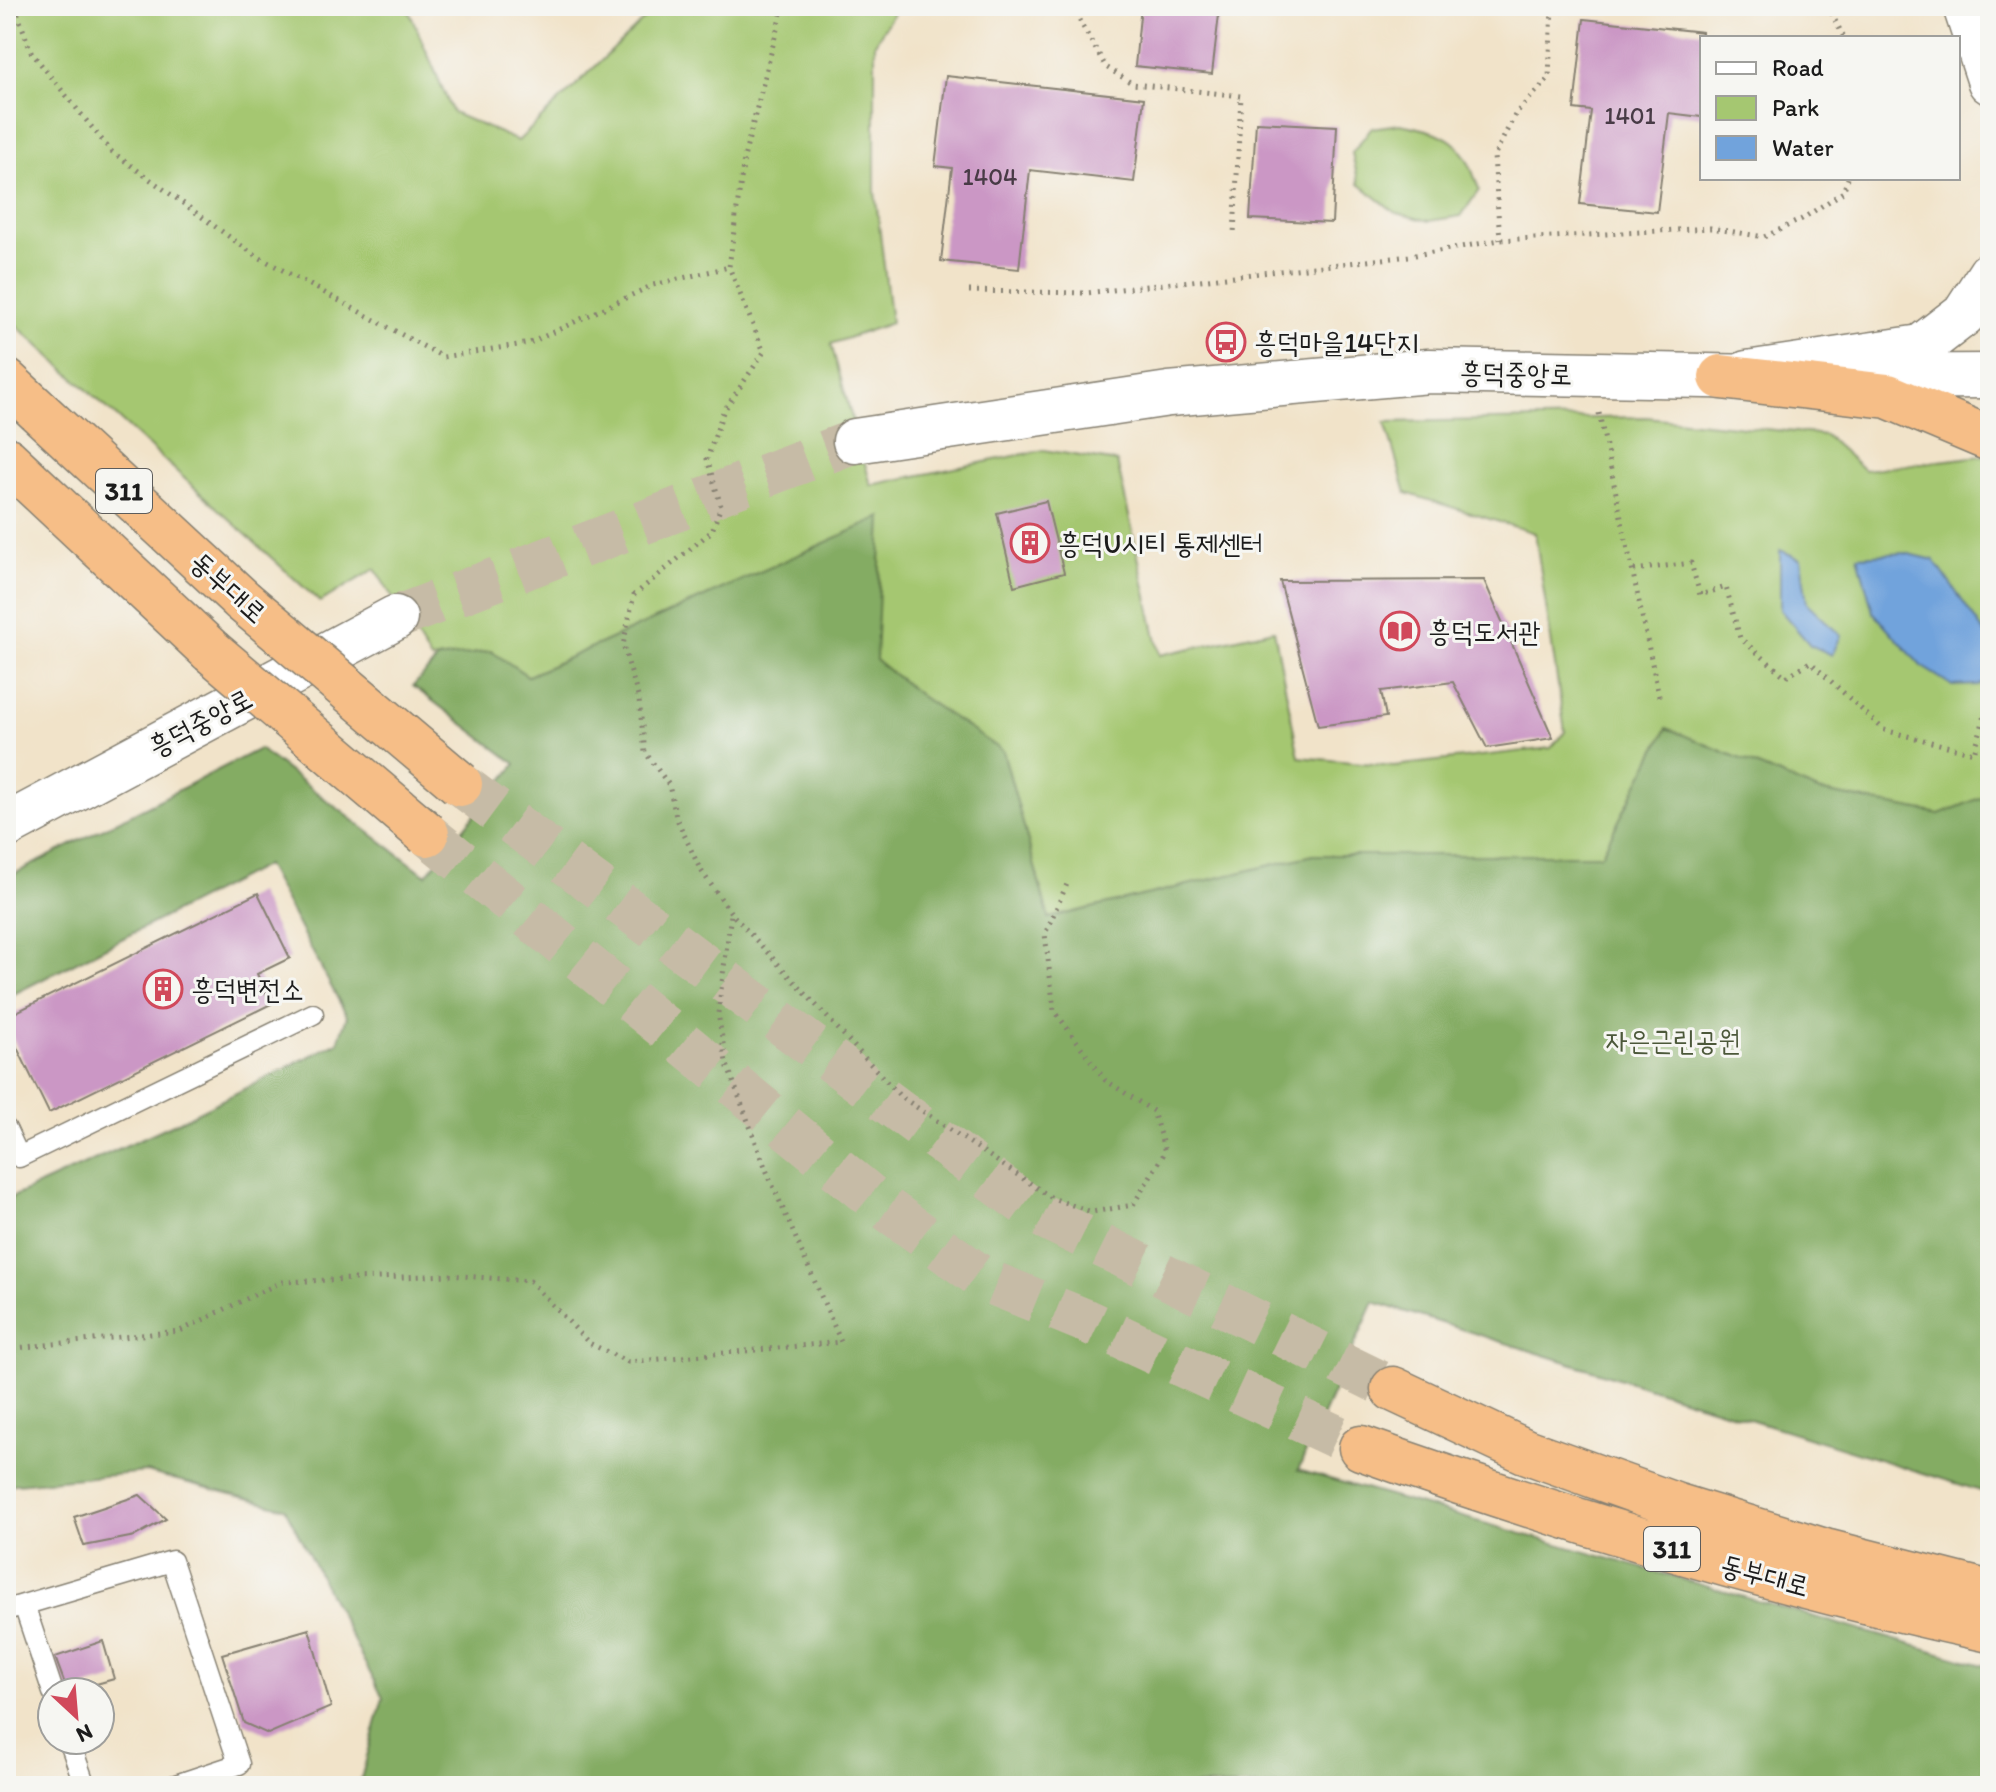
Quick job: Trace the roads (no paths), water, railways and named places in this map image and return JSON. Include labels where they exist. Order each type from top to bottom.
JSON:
[{"type":"highway","points":[[1721,377],[1888,396],[1990,439]]},
{"type":"highway","name":"동부대로","points":[[6,381],[243,601],[460,784]]},
{"type":"highway","name":"동부대로","points":[[6,459],[211,651],[427,834]]},
{"type":"highway","name":"동부대로","points":[[1393,1389],[1525,1451],[1678,1506],[1825,1551],[1990,1593]]},
{"type":"highway","name":"동부대로","points":[[1361,1448],[1496,1496],[1708,1560],[1990,1630]]},
{"type":"street","points":[[1965,6],[1990,82]]},
{"type":"street","points":[[1721,377],[1921,347],[1964,314],[1990,274]]},
{"type":"street","name":"흥덕중앙로","points":[[855,441],[1169,394],[1429,371],[1721,377],[1990,376]]},
{"type":"street","name":"흥덕중앙로","points":[[6,826],[395,618]]},
{"type":"lane","points":[[6,1129],[19,1157],[313,1014]]},
{"type":"lane","points":[[46,1676],[15,1607],[172,1561],[239,1764],[173,1786]]},
{"type":"lane","points":[[75,1756],[85,1786]]},
{"type":"water","points":[[1780,550],[1801,559],[1807,603],[1841,636],[1832,655],[1810,645],[1780,610]]},
{"type":"water","points":[[1905,553],[1934,560],[1990,641],[1990,677],[1978,685],[1953,686],[1921,666],[1873,612],[1858,556]]},
{"type":"tunnel","points":[[395,618],[855,441]]},
{"type":"tunnel","points":[[460,784],[1038,1214],[1393,1389]]},
{"type":"tunnel","points":[[427,834],[884,1207],[985,1280],[1086,1321],[1361,1448]]},
{"type":"place","name":"흥덕마을14단지","points":[[1226,342]]},
{"type":"place","name":"흥덕U시티 통제센터","points":[[1030,543]]},
{"type":"place","name":"흥덕도서관","points":[[1400,631]]},
{"type":"place","name":"흥덕변전소","points":[[163,989]]},
{"type":"park label","name":"자은근린공원","points":[[1673,1040]]}]
